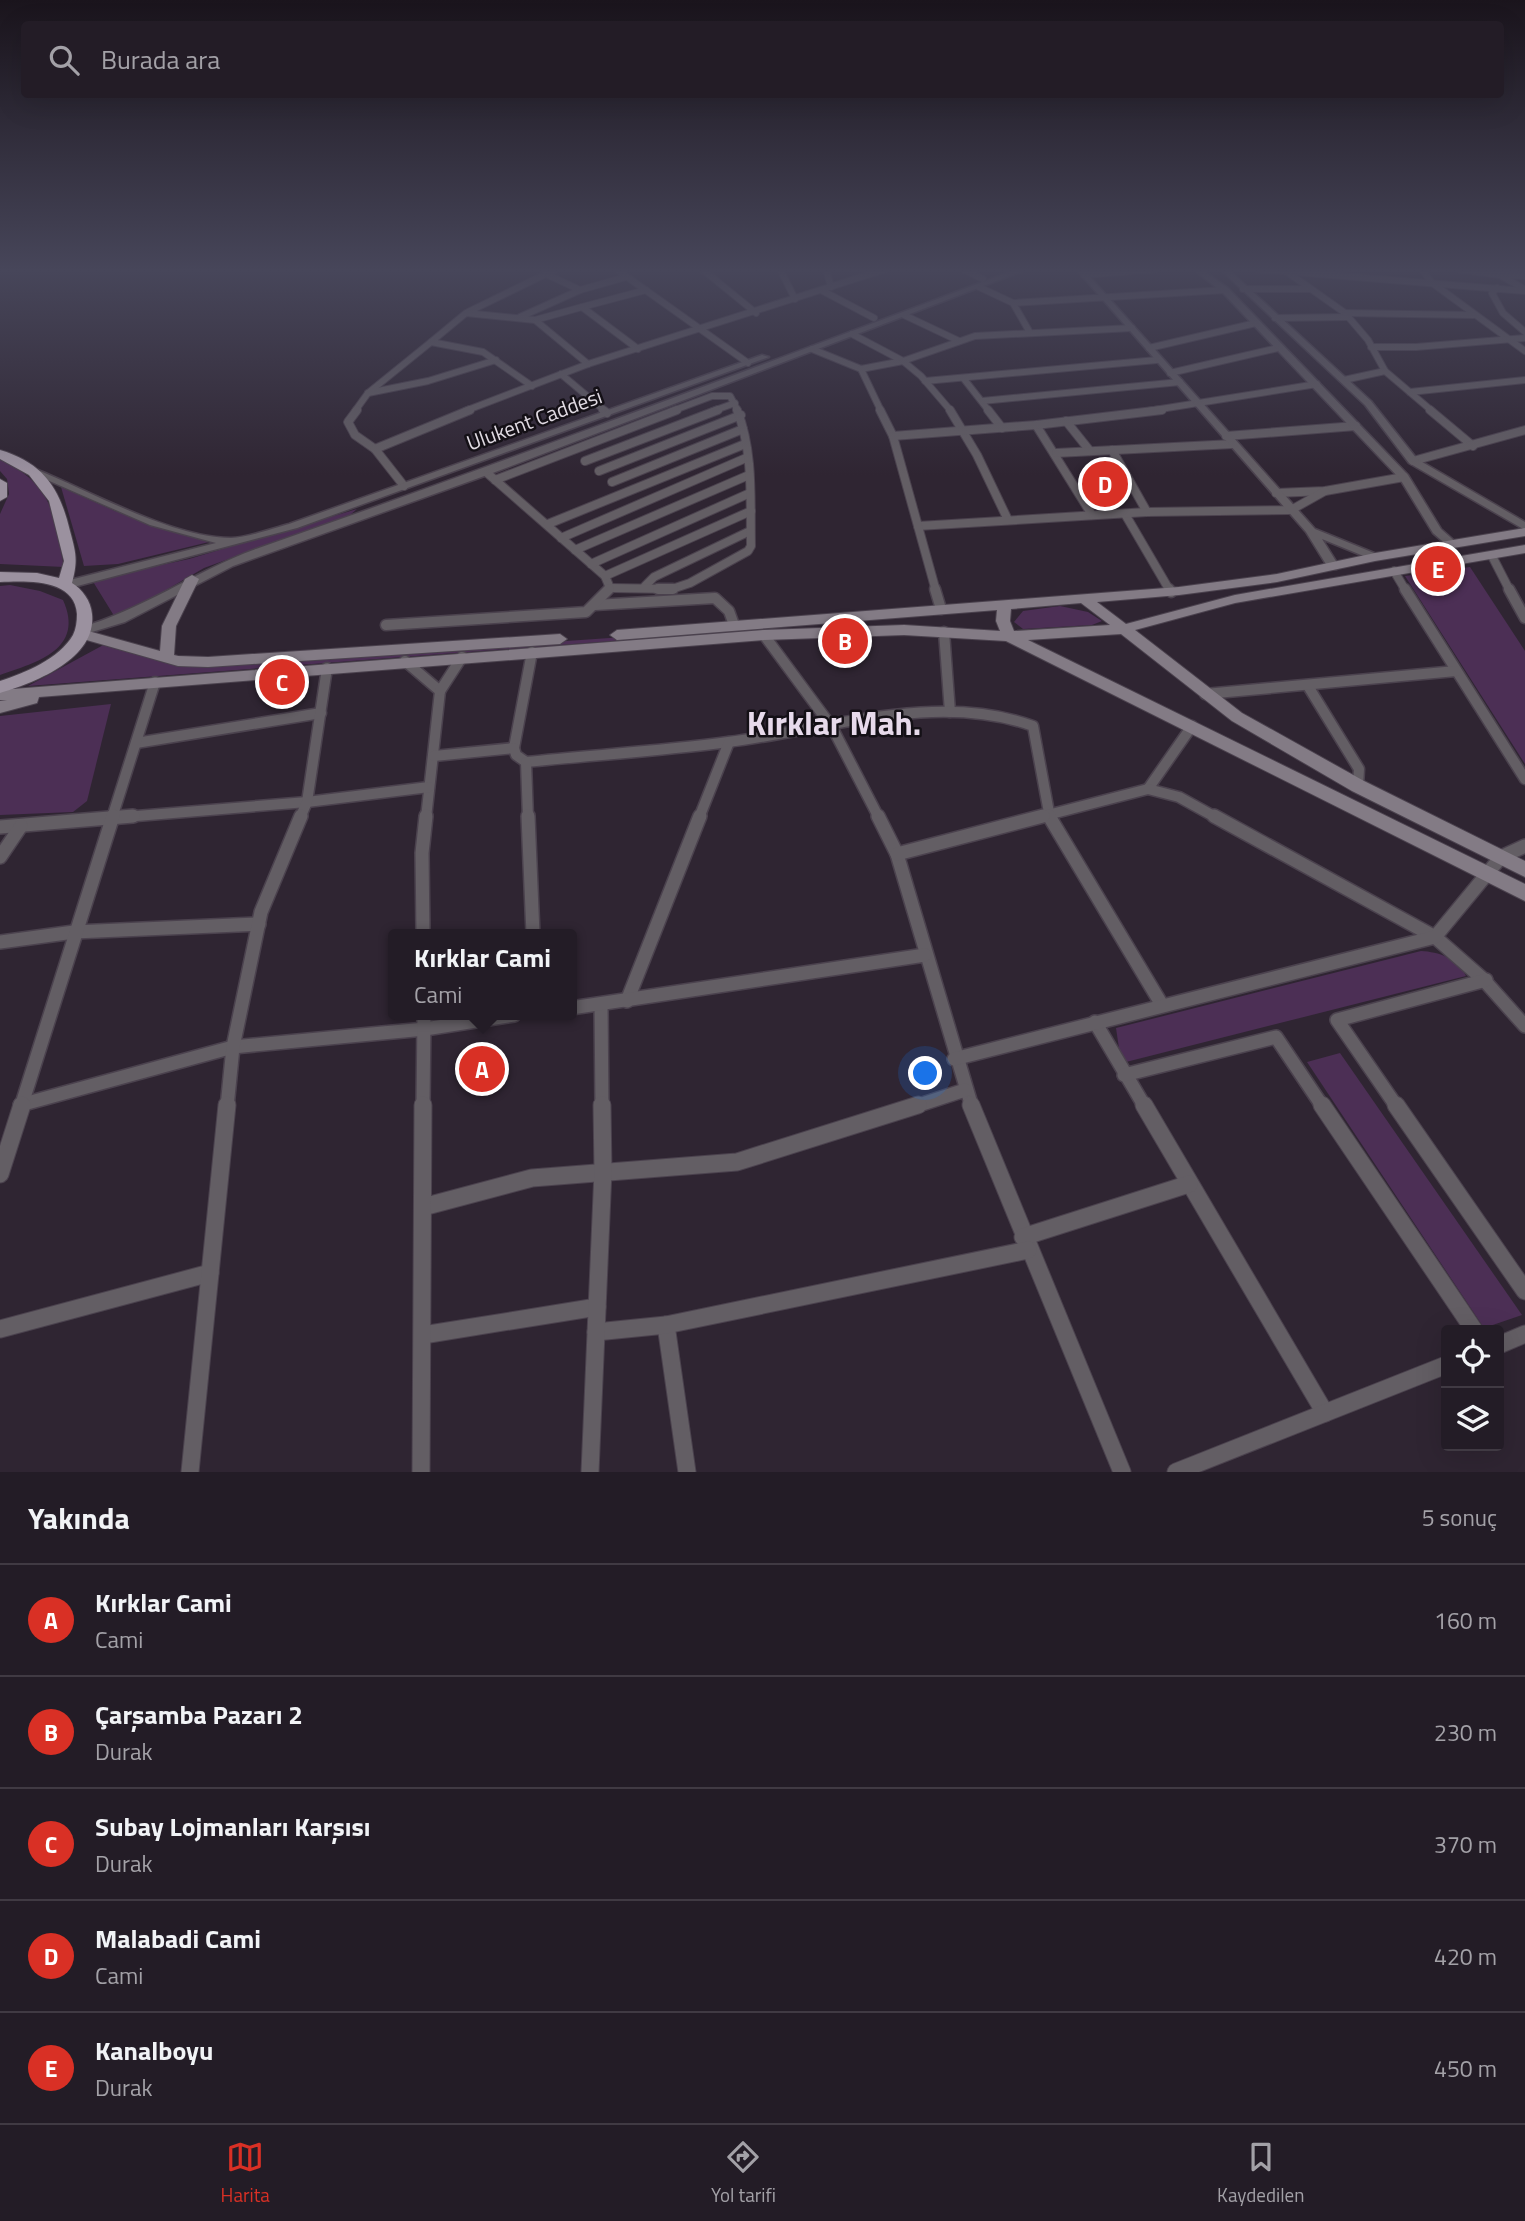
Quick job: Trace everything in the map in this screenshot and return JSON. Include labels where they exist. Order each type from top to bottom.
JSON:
[{"type":"main road","points":[[0,454],[34,472],[48,487],[59,513],[71,561],[65,584]]},
{"type":"main road","points":[[0,483],[0,497]]},
{"type":"main road","points":[[81,632],[167,658],[208,662],[734,625],[1171,592],[1277,578],[1525,529]]},
{"type":"main road","points":[[0,695],[764,635],[853,630],[1009,636],[1123,629],[1235,599],[1525,549]]},
{"type":"main road","points":[[0,577],[41,578],[65,584],[82,603],[85,622],[81,632],[54,661],[0,687]]},
{"type":"main road","points":[[167,658],[169,626],[192,579]]},
{"type":"main road","points":[[1085,599],[1205,694],[1276,740],[1358,786],[1525,869]]},
{"type":"main road","points":[[1004,605],[1003,621],[1009,636],[1525,893]]},
{"type":"main road","points":[[0,707],[47,692]]},
{"type":"street","points":[[404,486],[375,449],[355,435],[348,422],[368,393],[436,338]]},
{"type":"street","points":[[556,338],[588,364]]},
{"type":"street","points":[[623,338],[638,349]]},
{"type":"street","points":[[375,449],[561,374],[674,338]]},
{"type":"street","points":[[710,338],[748,363]]},
{"type":"street","name":"Ulukent Caddesi","points":[[65,584],[239,541],[404,486],[819,338]]},
{"type":"street","points":[[490,476],[842,338]]},
{"type":"street","points":[[859,338],[903,361],[925,381],[965,429],[1008,520]]},
{"type":"street","points":[[952,338],[959,341]]},
{"type":"street","points":[[861,369],[903,361],[970,338]]},
{"type":"street","points":[[1140,338],[1157,360],[1180,382],[1310,530],[1333,566]]},
{"type":"street","points":[[1149,348],[1193,338]]},
{"type":"street","points":[[1269,338],[1317,384],[1404,477],[1437,531],[1452,545]]},
{"type":"street","points":[[1297,338],[1368,403],[1413,461],[1525,529]]},
{"type":"street","points":[[1364,338],[1385,371],[1473,446]]},
{"type":"street","points":[[1504,338],[1525,351]]},
{"type":"street","points":[[1371,347],[1525,338]]},
{"type":"street","points":[[431,342],[484,352],[532,386]]},
{"type":"street","points":[[1170,373],[1278,348]]},
{"type":"street","points":[[812,349],[840,358],[861,369],[893,436],[941,608]]},
{"type":"street","points":[[368,393],[428,381],[495,360]]},
{"type":"street","points":[[925,381],[1157,360]]},
{"type":"street","points":[[1344,380],[1385,371]]},
{"type":"street","points":[[561,374],[607,413]]},
{"type":"street","points":[[964,379],[1002,428]]},
{"type":"street","points":[[1410,392],[1525,380]]},
{"type":"street","points":[[982,401],[1180,382]]},
{"type":"street","points":[[893,436],[1036,425],[1200,405],[1317,384]]},
{"type":"street","points":[[81,632],[122,621],[192,579],[490,476],[570,452],[712,396],[730,396],[735,403],[741,415],[751,511],[751,546],[735,561],[672,589],[645,586],[610,588],[586,612],[386,625]]},
{"type":"street","points":[[585,461],[735,403]]},
{"type":"street","points":[[599,471],[741,415]]},
{"type":"street","points":[[1066,421],[1090,451]]},
{"type":"street","points":[[1036,425],[1056,453],[1091,515]]},
{"type":"street","points":[[1056,453],[1230,440],[1356,426]]},
{"type":"street","points":[[612,482],[743,429]]},
{"type":"street","points":[[1413,461],[1525,430]]},
{"type":"street","points":[[548,524],[745,444]]},
{"type":"street","points":[[1112,450],[1147,512]]},
{"type":"street","points":[[570,452],[626,493]]},
{"type":"street","points":[[561,538],[746,458]]},
{"type":"street","points":[[34,472],[155,524],[198,538],[239,541]]},
{"type":"street","points":[[575,550],[749,475]]},
{"type":"street","points":[[490,476],[605,576],[610,588]]},
{"type":"street","points":[[1276,493],[1325,491],[1404,477]]},
{"type":"street","points":[[918,526],[1147,512],[1291,510],[1325,491]]},
{"type":"street","points":[[591,564],[750,493]]},
{"type":"street","points":[[605,576],[751,511]]},
{"type":"street","points":[[1125,514],[1171,592]]},
{"type":"street","points":[[1310,530],[1374,557]]},
{"type":"street","points":[[645,586],[654,577],[750,531]]},
{"type":"street","points":[[1492,556],[1525,618]]},
{"type":"street","points":[[1394,571],[1525,779]]},
{"type":"street","points":[[1511,592],[1525,599]]},
{"type":"street","points":[[595,605],[715,598],[730,611],[734,625]]},
{"type":"street","points":[[944,632],[950,712]]},
{"type":"street","points":[[764,635],[832,727],[897,855],[965,1090],[1026,1244],[1122,1472]]},
{"type":"street","points":[[532,652],[514,748],[516,755],[526,762],[729,742],[950,712],[1001,713],[1032,726],[1049,816],[1162,1005]]},
{"type":"street","points":[[423,929],[422,853],[440,691],[462,657]]},
{"type":"street","points":[[405,662],[440,691]]},
{"type":"street","points":[[190,1472],[233,1047],[261,912],[307,802],[327,668]]},
{"type":"street","points":[[1205,694],[1456,671]]},
{"type":"street","points":[[0,1174],[74,932],[113,819],[155,682]]},
{"type":"street","points":[[1308,686],[1359,769],[1358,786]]},
{"type":"street","points":[[136,743],[321,713]]},
{"type":"street","points":[[1148,789],[1192,726]]},
{"type":"street","points":[[627,1001],[729,742]]},
{"type":"street","points":[[434,756],[514,748]]},
{"type":"street","points":[[526,762],[533,929]]},
{"type":"street","points":[[0,827],[307,802],[429,787]]},
{"type":"street","points":[[897,855],[1148,789],[1179,797],[1435,937],[1486,980],[1525,1026]]},
{"type":"street","points":[[0,857],[21,826]]},
{"type":"street","points":[[954,1059],[1435,937],[1485,873],[1501,857],[1525,846]]},
{"type":"street","points":[[0,942],[74,932],[259,924]]},
{"type":"street","points":[[577,1006],[925,955]]},
{"type":"street","points":[[1486,980],[1337,1020],[1525,1291]]},
{"type":"street","points":[[590,1472],[603,1171],[601,1004]]},
{"type":"street","points":[[20,1105],[233,1047],[450,1020]]},
{"type":"street","points":[[421,1472],[424,1022]]},
{"type":"street","points":[[1095,1022],[1325,1413]]},
{"type":"street","points":[[1124,1075],[1276,1037],[1471,1325]]},
{"type":"street","points":[[423,1207],[532,1178],[737,1162],[965,1090]]},
{"type":"street","points":[[596,1332],[666,1325],[1026,1244],[1189,1184]]},
{"type":"street","points":[[0,1329],[210,1273]]},
{"type":"street","points":[[422,1335],[597,1307]]},
{"type":"street","points":[[666,1325],[687,1472]]},
{"type":"street","points":[[1504,1343],[1524,1336]]},
{"type":"street","points":[[1176,1472],[1441,1367]]},
{"type":"shaded area","points":[[0,458],[31,480],[48,502],[64,567],[0,564],[0,514],[9,494],[7,479],[0,471]]},
{"type":"shaded area","points":[[61,487],[115,511],[209,542],[118,564],[84,566]]},
{"type":"shaded area","points":[[357,509],[350,515],[204,568],[116,619],[92,580],[189,559]]},
{"type":"shaded area","points":[[1470,567],[1525,651],[1525,764],[1405,576]]},
{"type":"shaded area","points":[[10,585],[40,591],[63,600],[68,617],[68,631],[63,642],[54,651],[29,665],[0,675],[0,586]]},
{"type":"shaded area","points":[[1060,606],[1088,612],[1102,621],[1092,625],[1023,629],[1014,622],[1023,611]]},
{"type":"shaded area","points":[[624,637],[625,640],[28,686],[107,643],[161,662],[198,666]]},
{"type":"shaded area","points":[[111,704],[87,801],[73,812],[0,815],[0,716]]},
{"type":"shaded area","points":[[1421,951],[1447,957],[1458,965],[1466,976],[1126,1062],[1120,1055],[1116,1028]]},
{"type":"shaded area","points":[[1340,1053],[1522,1315],[1493,1325],[1482,1325],[1307,1062]]},
{"type":"place","name":"Malabadi Cami","points":[[1105,484]]},
{"type":"place","name":"Kanalboyu","points":[[1438,569]]},
{"type":"place","name":"Çarşamba Pazarı 2","points":[[845,641]]},
{"type":"place","name":"Subay Lojmanları Karşısı","points":[[282,682]]},
{"type":"place","name":"Kırklar Cami","points":[[482,1069]]},
{"type":"district","name":"Kırklar Mah.","points":[[834,723]]}]
